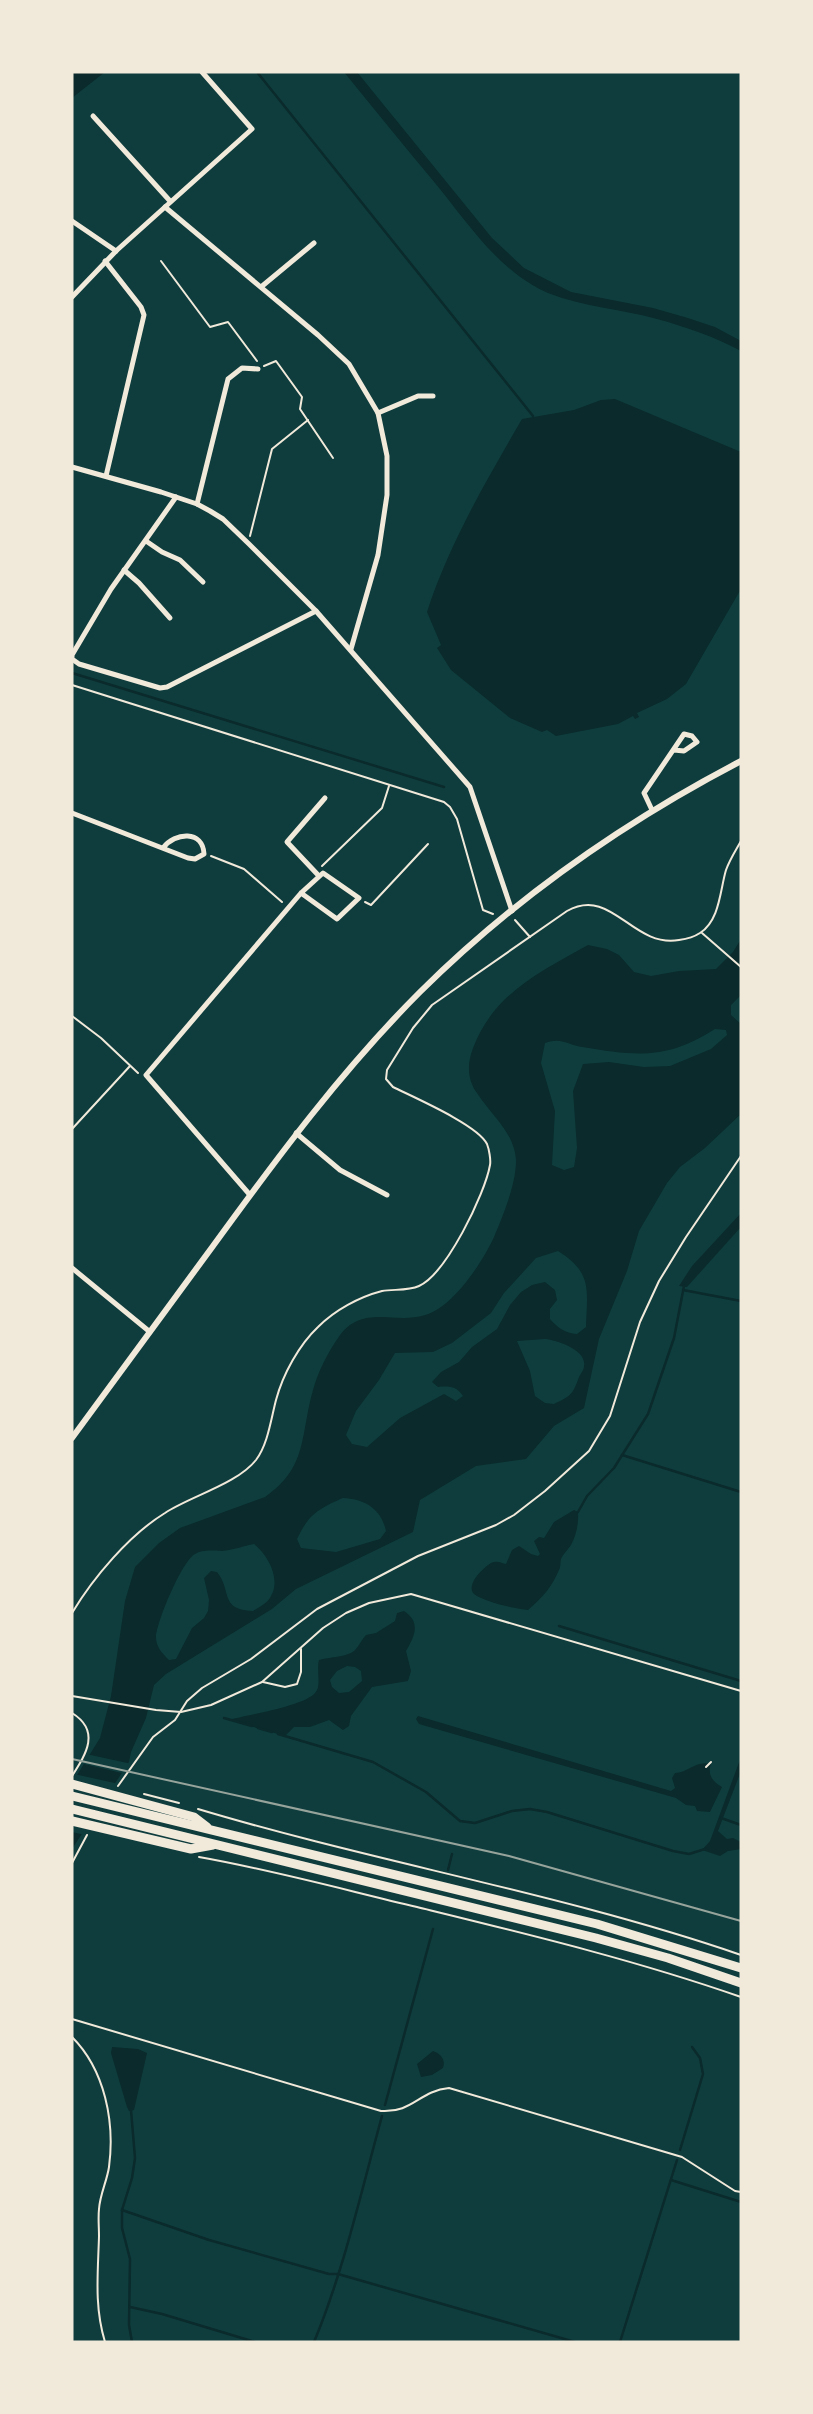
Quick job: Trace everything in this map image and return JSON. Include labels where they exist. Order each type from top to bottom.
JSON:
[{"type":"highway","points":[[72,1784],[194,1817],[212,1830]]},
{"type":"highway","points":[[72,1796],[597,1924],[741,1968]]},
{"type":"highway","points":[[72,1809],[608,1941],[741,1983]]},
{"type":"highway","points":[[72,1821],[191,1849],[216,1844]]},
{"type":"street","points":[[72,297],[116,251],[251,129],[202,72]]},
{"type":"street","points":[[93,116],[170,201]]},
{"type":"street","points":[[165,207],[349,364],[377,414],[387,456],[387,495],[378,555],[351,649]]},
{"type":"street","points":[[72,221],[116,251]]},
{"type":"street","points":[[261,287],[314,243]]},
{"type":"street","points":[[106,261],[141,307],[144,315],[106,476]]},
{"type":"street","points":[[197,504],[228,379],[242,368],[258,369]]},
{"type":"street","points":[[377,414],[418,396],[433,396]]},
{"type":"street","points":[[72,467],[197,504],[223,519],[316,611],[470,787],[512,911]]},
{"type":"street","points":[[176,498],[124,570],[72,659],[79,664],[160,688],[167,687],[316,611]]},
{"type":"street","points":[[146,541],[180,560],[203,582]]},
{"type":"street","points":[[124,570],[170,618]]},
{"type":"street","points":[[652,810],[644,793],[674,750]]},
{"type":"street","points":[[72,1438],[296,1133],[341,1077],[420,992],[504,917],[578,860],[652,810],[741,761]]},
{"type":"street","points":[[301,893],[337,919],[359,898],[321,875],[287,842],[325,798]]},
{"type":"street","points":[[72,813],[163,848],[195,859],[204,854],[200,842],[186,836],[172,839],[163,848]]},
{"type":"street","points":[[250,1195],[146,1075],[301,893],[321,875]]},
{"type":"street","points":[[296,1133],[340,1170],[387,1195]]},
{"type":"street","points":[[72,1268],[150,1332]]},
{"type":"path","points":[[161,261],[210,327],[228,321],[262,367],[276,361],[302,397],[300,409],[333,458]]},
{"type":"path","points":[[249,544],[272,449],[308,420]]},
{"type":"path","points":[[72,685],[439,800],[450,807],[461,830],[483,910],[504,917]]},
{"type":"path","points":[[321,875],[320,868],[382,808],[389,785]]},
{"type":"path","points":[[72,1613],[83,1595],[134,1536],[163,1513],[236,1476],[257,1459],[282,1382],[301,1348],[315,1330],[341,1309],[361,1299],[382,1291],[419,1286],[435,1274],[449,1254],[471,1215],[491,1163],[486,1142],[458,1119],[393,1087],[386,1079],[387,1070],[413,1028],[432,1004],[566,911],[583,905],[603,908],[642,933],[659,940],[684,939],[701,933],[720,901],[726,872],[741,841]]},
{"type":"path","points":[[359,898],[371,905],[428,844]]},
{"type":"path","points":[[204,854],[244,869],[289,908]]},
{"type":"path","points":[[512,911],[514,918],[530,938]]},
{"type":"path","points":[[701,933],[741,967]]},
{"type":"path","points":[[72,1016],[140,1074],[146,1075]]},
{"type":"path","points":[[72,1129],[130,1066]]},
{"type":"path","points":[[135,1760],[152,1737],[175,1720],[187,1701],[202,1688],[251,1659],[317,1609],[418,1556],[496,1525],[514,1515],[589,1451],[610,1416],[640,1322],[659,1281],[741,1156]]},
{"type":"path","points":[[72,1696],[181,1712],[229,1698],[262,1682],[301,1647],[346,1613],[369,1603],[411,1594],[741,1691]]},
{"type":"path","points":[[262,1682],[285,1687],[297,1684],[302,1667],[301,1647]]},
{"type":"path","points":[[72,1713],[77,1716],[90,1740],[72,1777]]},
{"type":"path","points":[[706,1767],[711,1762]]},
{"type":"path","points":[[134,1791],[183,1804]]},
{"type":"path","points":[[194,1808],[267,1830],[596,1911],[741,1955]]},
{"type":"path","points":[[72,1863],[85,1838]]},
{"type":"path","points":[[196,1857],[239,1864],[579,1947],[741,1997]]},
{"type":"path","points":[[72,2019],[381,2110],[406,2109],[435,2089],[449,2088],[682,2157],[735,2191],[741,2192]]},
{"type":"path","points":[[72,2037],[87,2056],[106,2100],[109,2114],[111,2149],[99,2205],[96,2287],[99,2321],[105,2342]]},
{"type":"water","points":[[72,72],[105,72],[72,98]]},
{"type":"water","points":[[344,72],[357,72],[492,238],[524,268],[571,292],[653,308],[715,327],[741,341],[741,351],[668,322],[561,298],[530,284],[514,273],[472,230]]},
{"type":"water","points":[[615,399],[741,452],[741,589],[686,684],[667,699],[637,713],[639,717],[635,719],[633,716],[618,724],[556,736],[547,730],[542,732],[510,718],[451,670],[437,648],[441,645],[427,612],[457,537],[522,419],[574,410],[601,400]]},
{"type":"water","points":[[741,939],[741,995],[731,1005],[731,1015],[741,1024],[741,1114],[680,1167],[667,1183],[639,1231],[627,1271],[599,1339],[584,1408],[554,1426],[526,1459],[476,1466],[420,1500],[413,1532],[296,1589],[272,1609],[166,1674],[154,1685],[146,1718],[129,1762],[72,1849],[72,1783],[100,1738],[111,1696],[125,1601],[135,1567],[159,1543],[180,1528],[265,1497],[279,1486],[296,1462],[320,1370],[347,1327],[368,1318],[413,1317],[436,1310],[466,1283],[489,1247],[508,1200],[516,1161],[515,1151],[507,1133],[477,1093],[470,1077],[469,1066],[473,1048],[493,1013],[520,986],[588,945],[607,949],[619,955],[634,972],[651,976],[716,969],[733,952]],"holes":[[[715,1029],[726,1030],[727,1035],[711,1049],[670,1066],[644,1067],[609,1062],[583,1064],[573,1091],[577,1148],[574,1167],[564,1170],[552,1165],[555,1111],[541,1063],[545,1043],[560,1041],[619,1052],[651,1053],[666,1051],[698,1039]],[[558,1251],[583,1275],[587,1292],[586,1327],[577,1334],[559,1327],[550,1319],[550,1309],[557,1300],[555,1290],[545,1282],[532,1285],[521,1292],[510,1305],[497,1329],[432,1382],[438,1387],[455,1388],[463,1396],[456,1401],[444,1394],[400,1418],[367,1447],[352,1444],[346,1435],[356,1411],[395,1353],[433,1352],[452,1343],[491,1313],[504,1293],[536,1258]],[[550,1340],[570,1347],[581,1355],[584,1367],[571,1394],[554,1404],[545,1403],[535,1396],[530,1371],[517,1341]],[[343,1498],[358,1500],[376,1511],[386,1531],[380,1539],[336,1552],[301,1548],[297,1539],[301,1531],[315,1513]],[[254,1544],[264,1554],[272,1568],[275,1582],[270,1598],[253,1611],[235,1607],[228,1598],[217,1572],[211,1571],[204,1578],[209,1600],[208,1611],[192,1628],[176,1659],[169,1660],[158,1647],[156,1637],[177,1579],[198,1552]]]},
{"type":"water","points":[[741,1213],[741,1227],[687,1287],[679,1286],[692,1266]]},
{"type":"water","points":[[574,1510],[578,1512],[578,1521],[573,1541],[562,1557],[560,1569],[550,1587],[528,1610],[508,1607],[474,1594],[472,1586],[484,1568],[493,1562],[506,1564],[512,1550],[519,1546],[538,1556],[540,1554],[534,1541],[539,1537],[544,1538],[554,1522]]},
{"type":"water","points":[[404,1611],[409,1615],[415,1630],[406,1651],[411,1671],[408,1681],[372,1687],[351,1716],[349,1726],[343,1730],[329,1720],[310,1727],[294,1727],[285,1736],[229,1720],[288,1706],[309,1698],[317,1690],[319,1660],[352,1652],[366,1635],[376,1633],[395,1621],[397,1613]],"holes":[[[347,1666],[361,1671],[362,1681],[349,1692],[339,1693],[332,1687],[330,1680],[337,1671]]]},
{"type":"water","points":[[418,1716],[671,1791],[675,1788],[672,1778],[675,1773],[705,1763],[711,1764],[712,1778],[722,1787],[710,1812],[697,1811],[695,1806],[686,1805],[676,1798],[419,1724],[416,1719]]},
{"type":"water","points":[[741,1757],[741,1771],[718,1831],[727,1839],[733,1838],[741,1842],[741,1849],[728,1851],[720,1856],[702,1850],[710,1841]]},
{"type":"water","points":[[112,2047],[138,2049],[147,2053],[134,2110],[129,2111],[127,2107],[111,2053]]},
{"type":"water","points":[[433,2051],[442,2058],[443,2068],[432,2075],[421,2077],[417,2064]]},
{"type":"pier","points":[[86,1754],[132,1764],[126,1774],[80,1763]]},
{"type":"pier","points":[[74,1774],[119,1784],[85,1835],[72,1832]]},
{"type":"waterway","points":[[257,72],[533,416]]},
{"type":"waterway","points":[[72,673],[444,787]]},
{"type":"waterway","points":[[578,1512],[587,1496],[614,1468],[648,1414],[674,1338],[684,1286]]},
{"type":"waterway","points":[[683,1290],[741,1301]]},
{"type":"waterway","points":[[622,1455],[741,1492]]},
{"type":"waterway","points":[[559,1626],[741,1681]]},
{"type":"waterway","points":[[224,1718],[252,1726]]},
{"type":"waterway","points":[[258,1728],[272,1732]]},
{"type":"waterway","points":[[278,1734],[373,1762],[426,1792],[460,1821],[475,1823],[512,1811],[530,1809],[673,1851],[689,1854],[705,1849]]},
{"type":"waterway","points":[[721,1818],[741,1825]]},
{"type":"waterway","points":[[448,1870],[452,1854]]},
{"type":"waterway","points":[[385,2105],[433,1929]]},
{"type":"waterway","points":[[680,2150],[703,2074],[700,2058],[692,2047]]},
{"type":"waterway","points":[[131,2110],[135,2158],[122,2210],[122,2228],[130,2259],[129,2325],[132,2342]]},
{"type":"waterway","points":[[314,2342],[343,2259],[382,2116]]},
{"type":"waterway","points":[[620,2342],[677,2160]]},
{"type":"waterway","points":[[671,2180],[741,2202]]},
{"type":"waterway","points":[[122,2210],[209,2240],[575,2342]]},
{"type":"waterway","points":[[130,2307],[255,2342]]},
{"type":"tram line","points":[[72,1759],[509,1856],[741,1921]]}]
